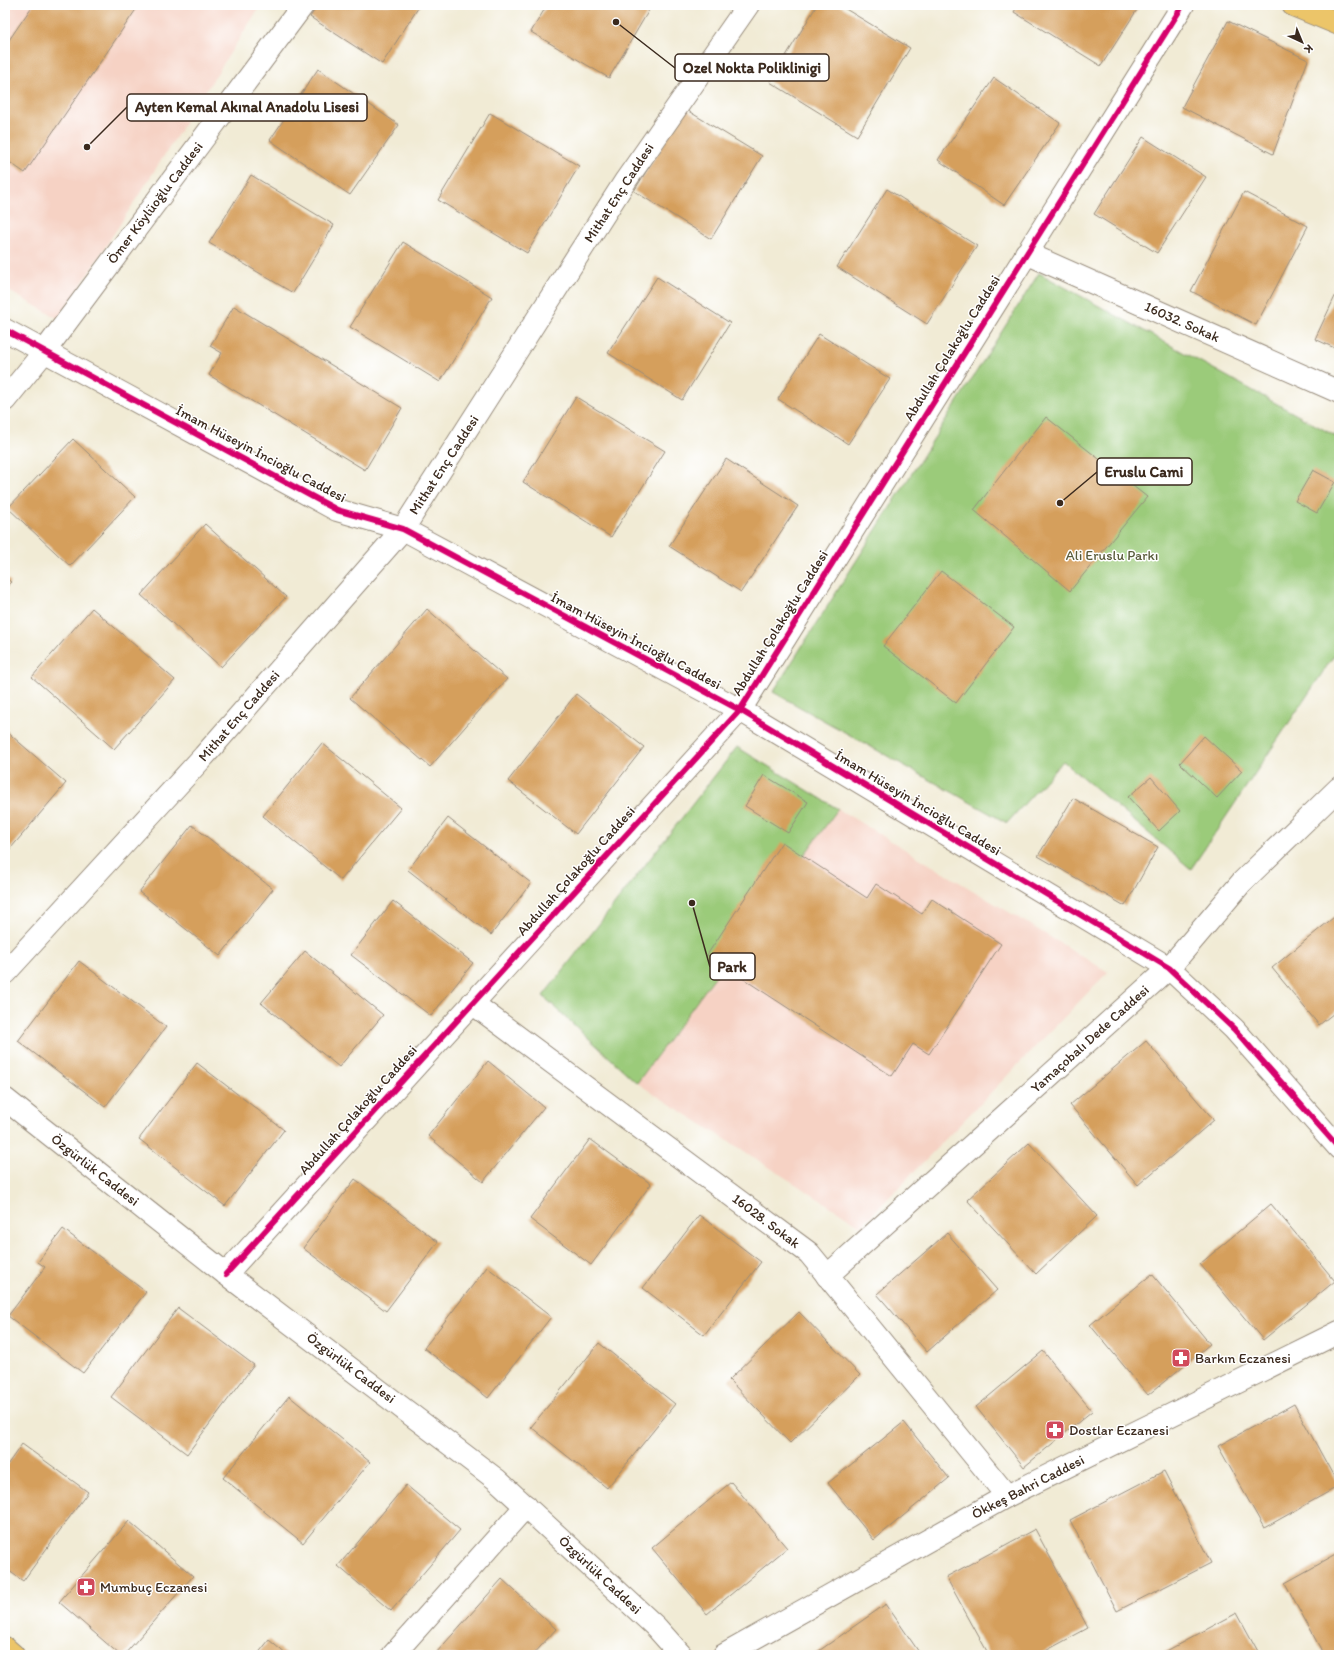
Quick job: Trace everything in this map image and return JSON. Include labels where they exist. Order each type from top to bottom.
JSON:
[{"type":"main road","points":[[1293,5],[1339,24]]},
{"type":"main road","points":[[5,1648],[13,1655]]},
{"type":"street","name":"Ömer Köylüoğlu Caddesi","points":[[5,400],[44,352],[303,5]]},
{"type":"street","name":"Mithat Enç Caddesi","points":[[5,973],[204,756],[403,529],[626,180],[748,5]]},
{"type":"street","name":"Abdullah Çolakoğlu Caddesi","points":[[226,1274],[740,710],[1183,5]]},
{"type":"street","name":"16032. Sokak","points":[[1026,253],[1339,392]]},
{"type":"street","name":"İmam Hüseyin İncioğlu Caddesi","points":[[5,330],[337,510],[403,529],[740,710],[1169,968],[1234,1029],[1339,1148]]},
{"type":"street","name":"Yamaçobalı Dede Caddesi","points":[[827,1276],[1169,968],[1242,882],[1339,788]]},
{"type":"street","name":"16028. Sokak","points":[[472,1003],[809,1253],[1007,1496]]},
{"type":"street","name":"Özgürlük Caddesi","points":[[5,1099],[226,1274],[497,1480],[656,1627],[681,1655]]},
{"type":"street","name":"Ökkeş Bahri Caddesi","points":[[724,1655],[1007,1496],[1339,1332]]},
{"type":"street","points":[[393,1655],[526,1506]]},
{"type":"shaded area","points":[[5,5],[261,5],[59,319],[5,289]]},
{"type":"shaded area","points":[[838,809],[1108,972],[861,1226],[637,1083]]},
{"type":"green space","name":"Ali Eruslu Parkı","points":[[1039,273],[1339,438],[1339,648],[1191,869],[1063,761],[1007,823],[773,692]]},
{"type":"green space","points":[[737,747],[838,809],[637,1083],[543,996]]},
{"type":"building","points":[[33,5],[139,5],[25,173],[5,159],[5,46]]},
{"type":"building","points":[[318,5],[420,5],[382,64],[310,17]]},
{"type":"building","points":[[547,5],[652,5],[609,78],[531,32]]},
{"type":"building","points":[[817,5],[839,5],[910,48],[857,136],[770,82]]},
{"type":"building","points":[[1018,5],[1140,5],[1101,66],[1014,12]]},
{"type":"building","points":[[1228,21],[1308,60],[1273,154],[1182,107]]},
{"type":"building","points":[[318,69],[399,125],[350,195],[270,140]]},
{"type":"building","points":[[994,78],[1060,123],[1004,205],[938,160]]},
{"type":"building","points":[[685,109],[762,156],[711,239],[634,191]]},
{"type":"building","points":[[490,113],[579,166],[527,253],[438,200]]},
{"type":"building","points":[[1143,137],[1206,177],[1157,253],[1094,214]]},
{"type":"building","points":[[251,175],[334,225],[293,293],[209,243]]},
{"type":"building","points":[[887,189],[977,246],[927,324],[837,267]]},
{"type":"building","points":[[1244,192],[1308,226],[1256,325],[1191,291]]},
{"type":"building","points":[[403,242],[492,297],[440,382],[350,327]]},
{"type":"building","points":[[657,277],[730,323],[682,400],[608,353]]},
{"type":"building","points":[[1339,288],[1339,350],[1315,339]]},
{"type":"building","points":[[234,306],[402,408],[365,470],[209,375],[222,353],[210,346]]},
{"type":"building","points":[[819,334],[890,379],[848,444],[778,399]]},
{"type":"building","points":[[576,397],[665,451],[611,537],[523,482]]},
{"type":"building","points":[[1046,417],[1147,497],[1070,591],[974,510]]},
{"type":"building","points":[[73,439],[135,497],[70,566],[8,508]]},
{"type":"building","points":[[726,459],[798,506],[741,592],[669,546]]},
{"type":"building","points":[[1313,470],[1335,482],[1317,513],[1295,501]]},
{"type":"building","points":[[205,524],[286,597],[221,667],[141,595]]},
{"type":"building","points":[[941,571],[1014,627],[956,703],[883,646]]},
{"type":"building","points":[[5,577],[11,582],[5,589]]},
{"type":"building","points":[[92,608],[175,680],[114,749],[32,677]]},
{"type":"building","points":[[427,609],[507,679],[430,767],[350,698]]},
{"type":"building","points":[[576,694],[644,747],[576,834],[508,781]]},
{"type":"building","points":[[5,730],[66,783],[5,855]]},
{"type":"building","points":[[1204,736],[1242,771],[1217,798],[1180,763]]},
{"type":"building","points":[[322,743],[401,808],[341,880],[263,816]]},
{"type":"building","points":[[764,775],[808,802],[788,833],[745,806]]},
{"type":"building","points":[[1151,777],[1180,811],[1159,831],[1128,797]]},
{"type":"building","points":[[1073,798],[1158,847],[1125,906],[1038,856]]},
{"type":"building","points":[[448,818],[531,883],[491,935],[408,870]]},
{"type":"building","points":[[192,825],[273,889],[220,956],[139,892]]},
{"type":"building","points":[[782,842],[867,898],[876,884],[922,914],[932,899],[1001,944],[929,1054],[913,1044],[892,1076],[707,955]]},
{"type":"building","points":[[393,901],[473,963],[431,1016],[351,955]]},
{"type":"building","points":[[1339,913],[1339,1009],[1319,1025],[1272,968]]},
{"type":"building","points":[[305,951],[383,1015],[339,1067],[261,1003]]},
{"type":"building","points":[[79,961],[166,1027],[105,1107],[18,1041]]},
{"type":"building","points":[[1146,1041],[1214,1120],[1138,1185],[1070,1105]]},
{"type":"building","points":[[488,1061],[544,1107],[483,1182],[428,1136]]},
{"type":"building","points":[[197,1063],[284,1130],[225,1206],[139,1139]]},
{"type":"building","points":[[590,1139],[651,1184],[591,1265],[530,1219]]},
{"type":"building","points":[[1029,1143],[1097,1216],[1036,1274],[967,1200]]},
{"type":"building","points":[[355,1179],[438,1242],[386,1311],[303,1248]]},
{"type":"building","points":[[1271,1204],[1335,1281],[1263,1340],[1200,1264]]},
{"type":"building","points":[[699,1215],[761,1262],[704,1335],[643,1288]]},
{"type":"building","points":[[63,1229],[146,1292],[83,1373],[8,1316],[45,1267],[38,1262]]},
{"type":"building","points":[[947,1233],[997,1290],[927,1352],[877,1294]]},
{"type":"building","points":[[487,1267],[551,1317],[488,1398],[424,1348]]},
{"type":"building","points":[[1152,1274],[1210,1344],[1148,1395],[1090,1325]]},
{"type":"building","points":[[178,1308],[254,1365],[187,1454],[111,1397]]},
{"type":"building","points":[[799,1312],[860,1375],[790,1443],[729,1380]]},
{"type":"building","points":[[599,1343],[675,1404],[607,1488],[531,1427]]},
{"type":"building","points":[[1043,1351],[1092,1411],[1024,1467],[976,1407]]},
{"type":"building","points":[[289,1396],[370,1462],[303,1543],[223,1478]]},
{"type":"building","points":[[1294,1404],[1339,1486],[1264,1528],[1218,1446]]},
{"type":"building","points":[[904,1422],[949,1478],[874,1540],[828,1483]]},
{"type":"building","points":[[22,1444],[88,1492],[23,1581],[5,1568],[5,1468]]},
{"type":"building","points":[[1164,1471],[1211,1563],[1117,1611],[1070,1520]]},
{"type":"building","points":[[731,1482],[787,1548],[707,1614],[652,1548]]},
{"type":"building","points":[[406,1485],[460,1530],[391,1611],[338,1566]]},
{"type":"building","points":[[129,1521],[193,1576],[124,1655],[120,1655],[59,1602]]},
{"type":"building","points":[[1035,1529],[1088,1628],[1038,1655],[989,1655],[946,1577]]},
{"type":"building","points":[[1339,1553],[1339,1655],[1324,1655],[1285,1583]]},
{"type":"building","points":[[502,1579],[556,1629],[533,1655],[438,1655],[436,1653]]},
{"type":"building","points":[[886,1604],[921,1655],[813,1655]]},
{"type":"building","points":[[1237,1613],[1260,1655],[1159,1655]]},
{"type":"building","points":[[269,1640],[287,1655],[257,1655]]},
{"type":"cycle path","points":[[226,1274],[740,710],[1183,5]]},
{"type":"cycle path","points":[[5,330],[337,510],[403,529],[740,710],[1169,968],[1234,1029],[1339,1148]]},
{"type":"place","name":"Ozel Nokta Poliklinigi","points":[[616,22]]},
{"type":"place","name":"Ayten Kemal Akınal Anadolu Lisesi","points":[[87,147]]},
{"type":"place","name":"Eruslu Cami","points":[[1060,503]]},
{"type":"place","name":"Park","points":[[692,903]]},
{"type":"place","name":"Barkın Eczanesi","points":[[1181,1358]]},
{"type":"place","name":"Dostlar Eczanesi","points":[[1055,1430]]},
{"type":"place","name":"Mumbuç Eczanesi","points":[[86,1587]]}]
